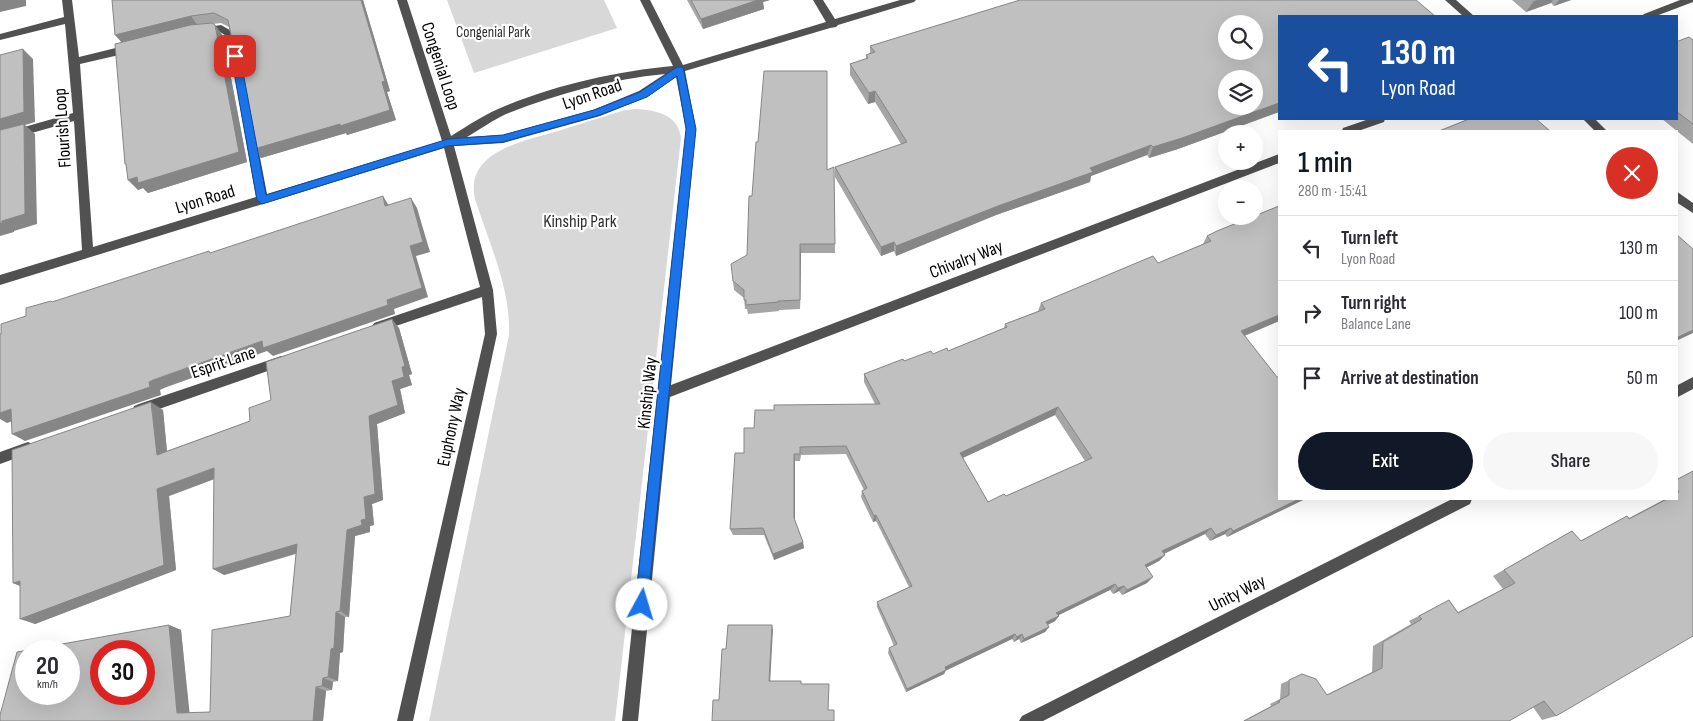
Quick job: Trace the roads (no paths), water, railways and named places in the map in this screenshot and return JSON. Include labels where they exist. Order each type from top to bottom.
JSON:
[{"type":"street","name":"Flourish Loop","points":[[67,0],[75,62],[88,253]]},
{"type":"street","name":"Congenial Loop","points":[[402,0],[448,143]]},
{"type":"street","points":[[645,0],[680,69]]},
{"type":"street","points":[[818,0],[833,25]]},
{"type":"street","name":"Lyon Road","points":[[0,280],[448,143],[502,112],[565,90],[634,73],[680,69],[833,25],[911,0]]},
{"type":"street","points":[[1450,0],[1468,15]]},
{"type":"street","points":[[1650,15],[1690,0]]},
{"type":"street","points":[[0,37],[70,19]]},
{"type":"street","points":[[188,34],[221,28],[230,33],[238,67]]},
{"type":"street","points":[[75,62],[142,46]]},
{"type":"street","name":"Lyon Road","points":[[448,143],[503,139],[596,113],[644,94],[680,69]]},
{"type":"street","name":"Kinship Way","points":[[630,721],[691,129],[680,69]]},
{"type":"street","points":[[241,85],[262,200]]},
{"type":"street","points":[[0,138],[78,116]]},
{"type":"street","points":[[1350,130],[1377,120]]},
{"type":"street","points":[[1589,120],[1601,130]]},
{"type":"street","name":"Euphony Way","points":[[406,721],[491,334],[487,290],[448,143]]},
{"type":"street","name":"Chivalry Way","points":[[665,393],[1278,158]]},
{"type":"street","points":[[1678,197],[1693,209]]},
{"type":"street","points":[[365,332],[487,290]]},
{"type":"street","name":"Esprit Lane","points":[[131,413],[290,358]]},
{"type":"street","points":[[1678,391],[1693,383]]},
{"type":"street","points":[[0,458],[37,445]]},
{"type":"street","name":"Unity Way","points":[[1027,721],[1463,500]]},
{"type":"park label","name":"Congenial Park","points":[[493,32]]},
{"type":"park label","name":"Kinship Park","points":[[580,221]]}]
